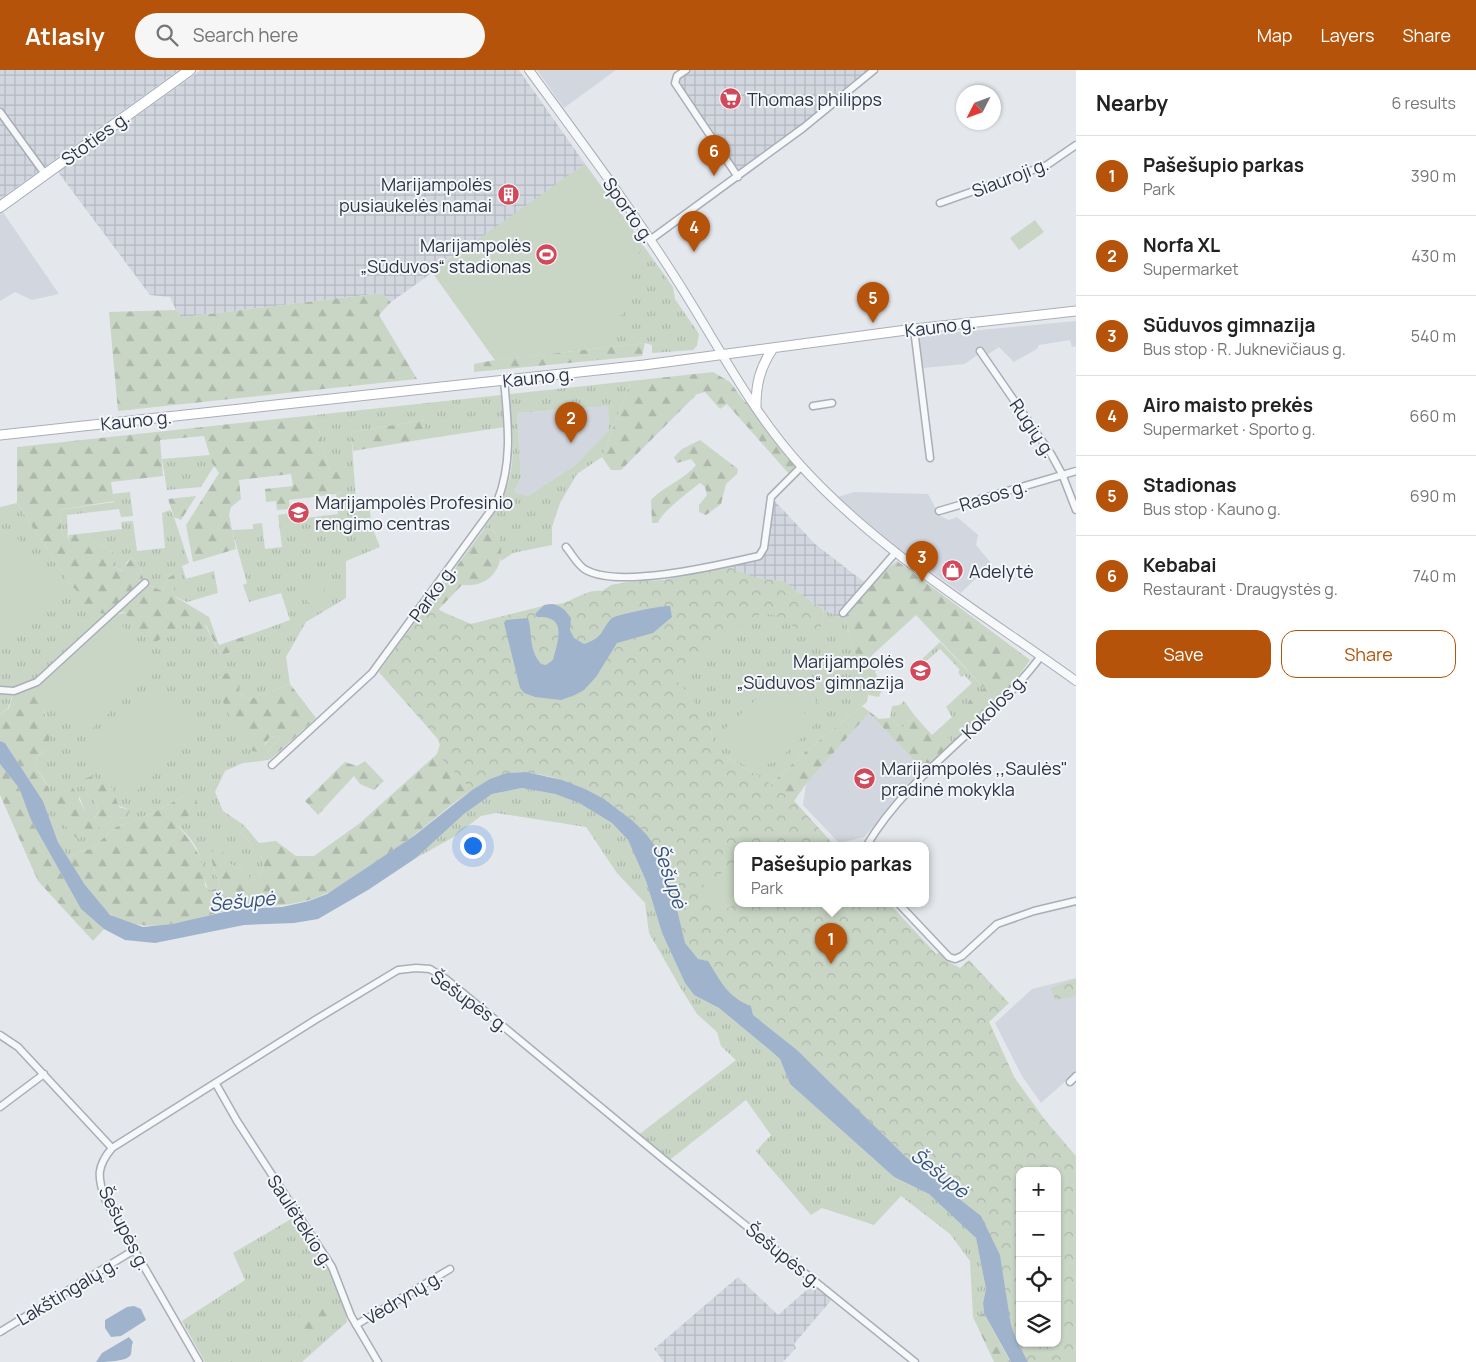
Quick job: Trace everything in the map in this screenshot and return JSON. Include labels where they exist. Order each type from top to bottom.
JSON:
[{"type":"main road","name":"Stoties g.","points":[[0,207],[190,70]]},
{"type":"main road","name":"Kauno g.","points":[[0,435],[722,355],[914,329],[1076,311]]},
{"type":"main road","points":[[756,407],[758,379],[762,364],[774,348]]},
{"type":"street","name":"Sporto g.","points":[[529,70],[650,240],[756,407],[802,467],[842,507],[896,552],[1076,681]]},
{"type":"street","points":[[686,70],[677,76],[675,83],[738,177]]},
{"type":"street","points":[[650,240],[803,128],[874,70]]},
{"type":"street","points":[[0,112],[45,174]]},
{"type":"street","name":"Siauroji g.","points":[[940,203],[1047,165],[1076,144]]},
{"type":"street","points":[[914,329],[930,458]]},
{"type":"street","name":"Rugių g.","points":[[980,352],[1033,426],[1062,474],[1076,510]]},
{"type":"street","name":"Parko g.","points":[[272,765],[372,673],[497,502],[507,470],[508,450],[504,380]]},
{"type":"street","points":[[813,406],[832,403]]},
{"type":"street","points":[[566,547],[584,569],[592,573],[627,577],[662,575],[758,556],[764,548],[771,497],[802,467]]},
{"type":"street","name":"Rasos g.","points":[[939,511],[1076,471]]},
{"type":"street","points":[[842,613],[896,552]]},
{"type":"street","points":[[0,690],[14,691],[37,682],[145,583]]},
{"type":"street","name":"Kokolos g.","points":[[869,842],[879,824],[910,790],[998,704],[1041,656]]},
{"type":"street","points":[[902,907],[949,956],[955,959],[962,956],[997,924],[1034,911],[1076,901]]},
{"type":"street","name":"Šešupės g.","points":[[199,1362],[106,1199],[99,1175],[101,1161],[112,1148],[315,1020],[398,970],[416,968],[430,969],[508,1028],[667,1162],[915,1362]]},
{"type":"street","points":[[0,1035],[18,1047],[112,1148]]},
{"type":"street","points":[[0,1107],[44,1074]]},
{"type":"street","points":[[1070,1082],[1076,1076]]},
{"type":"street","name":"Saulėtekio g.","points":[[216,1084],[236,1121],[332,1267],[356,1325],[378,1362]]},
{"type":"street","name":"Lakštingalų g.","points":[[0,1332],[134,1250]]},
{"type":"street","name":"Vėdrynų g.","points":[[356,1325],[450,1269]]},
{"type":"shaded area","points":[[0,70],[179,70],[0,199]]},
{"type":"shaded area","points":[[201,70],[519,70],[585,164],[391,302],[382,293],[184,317],[176,310],[170,297],[150,295],[58,172]]},
{"type":"shaded area","points":[[537,70],[616,70],[564,108]]},
{"type":"shaded area","points":[[686,70],[874,70],[738,177],[675,83]]},
{"type":"shaded area","points":[[0,208],[59,294],[32,300],[15,292],[0,301]]},
{"type":"shaded area","points":[[1076,321],[1076,346],[1072,347],[1070,340],[1039,345],[1037,349],[1014,362],[999,347],[987,355],[977,355],[965,364],[923,368],[918,336]]},
{"type":"shaded area","points":[[608,406],[609,430],[575,465],[528,496],[514,492],[521,477],[517,413]]},
{"type":"shaded area","points":[[854,492],[928,494],[940,516],[949,520],[957,517],[978,535],[976,545],[991,563],[961,593],[883,537],[838,497]]},
{"type":"shaded area","points":[[771,497],[815,544],[868,585],[839,617],[834,617],[782,581],[756,578],[728,567],[762,553]]},
{"type":"shaded area","name":"Marijampolės ,,Saulės\" pradinė mokykla","points":[[869,713],[924,771],[864,837],[843,842],[838,842],[803,805],[806,784]]},
{"type":"shaded area","points":[[1076,978],[1076,1072],[1041,1103],[1022,1076],[995,1023],[1032,989]]},
{"type":"shaded area","points":[[738,1277],[778,1315],[817,1281],[833,1298],[794,1344],[796,1348],[783,1362],[664,1362],[654,1349]]},
{"type":"green space","name":"Marijampolės „Sūduvos“ stadionas","points":[[585,164],[673,287],[675,299],[699,334],[697,346],[693,350],[652,353],[652,345],[645,343],[495,360],[432,272]]},
{"type":"green space","name":"Marijampolės „Sūduvos“ stadionas","points":[[585,164],[644,245],[628,271],[636,286],[605,347],[495,360],[432,272]]},
{"type":"green space","points":[[1035,220],[1044,232],[1019,250],[1010,238]]},
{"type":"green space","points":[[382,293],[391,302],[379,315],[417,379],[118,411],[109,312],[176,310],[184,317]]},
{"type":"green space","points":[[645,343],[642,356],[474,372],[474,364],[495,360]]},
{"type":"green space","points":[[713,372],[730,382],[744,401],[756,407],[801,467],[791,476],[727,404],[720,409],[705,392],[697,394],[621,470],[611,470],[602,457],[631,381]]},
{"type":"green space","points":[[631,381],[602,457],[577,474],[560,503],[552,527],[552,545],[513,553],[501,561],[498,537],[492,530],[487,528],[481,533],[498,506],[508,483],[512,458],[512,426],[425,439],[425,420],[351,432],[356,500],[368,498],[372,527],[380,547],[346,561],[346,598],[306,622],[286,657],[290,684],[250,699],[239,694],[218,676],[265,745],[271,736],[281,738],[271,747],[262,761],[243,763],[225,771],[215,792],[223,811],[244,825],[242,833],[261,855],[264,868],[256,880],[251,879],[242,869],[210,856],[220,887],[210,892],[206,884],[197,849],[176,824],[188,794],[151,814],[116,827],[91,849],[78,852],[68,858],[58,842],[43,801],[49,787],[35,766],[37,757],[47,749],[46,716],[37,682],[14,691],[8,708],[0,714],[0,507],[17,503],[70,584],[84,597],[110,615],[146,613],[205,625],[220,655],[259,645],[254,633],[290,620],[281,593],[249,602],[243,585],[247,583],[232,530],[253,529],[253,524],[262,523],[265,549],[282,547],[278,515],[290,513],[291,520],[338,514],[337,506],[341,506],[341,502],[337,502],[336,494],[342,492],[329,470],[319,430],[306,416]],"holes":[[[608,406],[609,430],[575,465],[528,496],[514,492],[521,477],[517,413]],[[85,792],[130,810],[127,817],[118,818],[78,838],[79,796],[85,811],[93,819],[99,811],[94,800]]]},
{"type":"green space","points":[[306,416],[319,430],[329,470],[341,472],[346,490],[336,494],[289,500],[290,509],[277,510],[276,501],[266,502],[265,489],[293,486],[291,474],[239,480],[241,499],[231,507],[229,515],[236,549],[193,562],[186,525],[219,473],[212,463],[204,436],[160,440],[163,476],[111,482],[114,501],[59,510],[62,534],[68,541],[69,535],[88,533],[92,540],[113,552],[113,566],[122,571],[132,557],[138,564],[145,583],[162,591],[168,578],[175,574],[174,596],[209,617],[219,645],[254,633],[260,645],[220,655],[206,625],[198,634],[182,619],[176,630],[152,644],[124,612],[110,615],[85,610],[83,597],[70,584],[17,503],[17,447]]},
{"type":"green space","points":[[425,420],[425,439],[353,451],[351,432]]},
{"type":"green space","points":[[700,440],[738,469],[737,474],[726,484],[721,504],[706,515],[699,512],[699,505],[707,495],[705,487],[700,483],[664,513],[658,523],[652,523],[651,500],[686,475],[696,465],[691,459],[677,463],[674,457],[682,449]]},
{"type":"green space","points":[[210,455],[214,466],[201,487],[167,490],[162,459]]},
{"type":"green space","points":[[130,492],[133,516],[121,517],[119,509],[67,515],[68,542],[62,534],[59,510],[114,502],[112,494]]},
{"type":"green space","points":[[196,496],[181,520],[174,517],[168,499]]},
{"type":"green space","points":[[170,510],[189,563],[182,566],[186,579],[214,571],[218,593],[187,602],[174,596],[168,578],[162,591],[145,583],[138,564],[132,557],[127,562],[123,571],[113,566],[113,552],[92,540],[88,533],[122,529],[121,522],[133,521],[137,551],[165,548],[162,513]]},
{"type":"green space","points":[[487,528],[495,533],[501,550],[500,561],[496,571],[488,579],[477,584],[462,585],[438,610],[471,624],[503,629],[520,688],[529,695],[563,698],[575,695],[590,682],[617,643],[657,630],[665,631],[672,639],[670,671],[710,723],[714,749],[743,769],[771,784],[804,753],[862,706],[879,719],[890,718],[902,728],[915,716],[932,735],[943,733],[955,745],[910,790],[908,788],[924,771],[869,713],[806,784],[794,801],[831,842],[734,842],[734,907],[866,907],[889,925],[911,950],[929,981],[942,994],[989,1022],[1014,1077],[924,1125],[984,1188],[1016,1239],[1016,1338],[1011,1325],[1000,1255],[981,1216],[906,1157],[797,1050],[753,1015],[751,1006],[730,993],[708,961],[697,959],[691,954],[686,947],[680,930],[669,882],[653,845],[640,828],[614,806],[585,789],[616,763],[642,764],[672,775],[693,760],[679,739],[645,721],[634,700],[610,693],[568,713],[517,713],[502,736],[507,773],[475,788],[386,855],[334,889],[312,899],[286,905],[221,912],[166,925],[152,926],[124,921],[111,915],[100,905],[68,858],[78,852],[91,849],[116,827],[151,814],[188,794],[196,794],[198,809],[176,824],[188,838],[201,859],[205,886],[210,891],[220,887],[210,856],[215,847],[223,851],[224,862],[242,869],[251,879],[256,880],[264,868],[261,855],[242,833],[244,825],[259,843],[276,841],[296,856],[314,856],[360,823],[437,754],[440,745],[438,739],[379,672],[481,533]]},
{"type":"green space","points":[[13,534],[63,588],[0,646],[0,546]]},
{"type":"green space","points":[[897,561],[1030,660],[1001,701],[963,738],[962,720],[964,709],[984,688],[916,615],[869,658],[877,667],[875,672],[883,687],[879,697],[868,695],[843,613],[868,585]]},
{"type":"green space","points":[[728,567],[756,578],[782,581],[793,587],[783,590],[821,629],[824,610],[839,617],[843,613],[868,695],[867,702],[804,753],[771,784],[714,749],[710,723],[670,671],[611,585],[664,580]]},
{"type":"green space","points":[[728,567],[756,578],[782,581],[824,610],[821,629],[813,634],[804,632],[769,614],[750,618],[676,679],[710,723],[714,749],[771,784],[794,801],[831,842],[734,842],[734,907],[893,907],[936,954],[940,952],[949,962],[960,968],[969,960],[1009,1003],[989,1022],[1014,1077],[1045,1120],[1076,1156],[1076,1362],[1028,1362],[1020,1347],[1061,1347],[1061,1167],[1016,1167],[1016,1338],[1011,1325],[1000,1255],[931,1175],[906,1157],[797,1050],[753,1015],[752,1007],[735,998],[720,982],[706,960],[698,959],[692,952],[681,928],[673,893],[662,863],[654,846],[643,831],[610,803],[567,782],[545,776],[524,773],[506,774],[492,778],[472,790],[437,754],[440,745],[438,739],[379,672],[429,603],[446,614],[471,624],[551,604],[564,603],[589,592],[602,591],[611,585],[664,580]]},
{"type":"green space","points":[[317,573],[329,584],[312,605],[300,595]]},
{"type":"green space","points":[[117,620],[160,666],[86,734],[43,688]]},
{"type":"green space","points":[[940,642],[984,688],[963,738],[955,745],[932,735],[952,717],[946,707],[972,683],[964,675],[961,677],[958,672],[960,670],[940,649],[923,664],[920,661]]},
{"type":"green space","points":[[796,662],[800,666],[793,673],[810,679],[816,684],[823,697],[822,712],[818,721],[782,756],[771,763],[760,767],[749,767],[739,762],[733,756],[728,747],[726,735],[718,742],[715,738]],"holes":[[[792,679],[809,683],[816,692],[819,701],[815,715],[811,720],[779,685]]]},
{"type":"green space","points":[[230,672],[240,677],[239,694],[250,699],[290,684],[316,718],[271,759],[262,761],[271,747],[281,738],[271,736],[258,752],[252,751],[229,715],[221,696],[218,676]]},
{"type":"green space","points":[[798,681],[817,702],[806,712],[787,691]]},
{"type":"green space","points":[[37,682],[50,735],[47,749],[37,757],[35,766],[49,788],[43,801],[5,743],[0,741],[0,714],[9,708],[14,691]]},
{"type":"green space","points":[[156,684],[200,733],[128,799],[84,750]]},
{"type":"green space","points":[[904,701],[915,716],[902,728],[890,718],[892,706],[900,705]]},
{"type":"green space","points":[[365,761],[384,781],[374,790],[360,784],[354,776],[318,815],[305,801],[345,762],[357,766]]},
{"type":"green space","points":[[0,764],[19,788],[31,820],[81,909],[104,929],[93,941],[38,881],[0,795]]},
{"type":"green space","points":[[92,776],[111,786],[119,807],[130,810],[127,817],[118,818],[78,839],[65,825],[56,811],[53,805],[52,794],[60,784],[73,788],[85,811],[94,818],[99,811],[94,800],[85,792],[84,779]]},
{"type":"green space","points":[[522,788],[555,794],[579,803],[612,823],[628,840],[646,881],[662,933],[685,983],[694,995],[719,1008],[780,1059],[790,1084],[894,1177],[929,1194],[964,1224],[976,1238],[986,1289],[983,1303],[984,1313],[973,1317],[970,1261],[950,1234],[901,1196],[874,1225],[822,1208],[811,1215],[756,1151],[771,1135],[746,1100],[667,1162],[637,1136],[736,1060],[721,1046],[717,1032],[697,1014],[680,987],[649,933],[645,903],[617,873],[586,827],[496,813],[481,816],[452,838],[416,858],[464,814],[492,794]]},
{"type":"green space","points":[[732,867],[734,871],[734,905],[720,913],[703,884]]},
{"type":"green space","points":[[1076,979],[1076,996],[1055,1000],[1051,988]]},
{"type":"green space","points":[[298,1215],[340,1278],[347,1322],[302,1362],[205,1362],[182,1321],[245,1280],[233,1253]]},
{"type":"green space","points":[[306,1304],[320,1305],[330,1310],[325,1326],[317,1333],[301,1328],[297,1318]]},
{"type":"green space","points":[[1061,1308],[1076,1329],[1076,1362],[1028,1362],[1020,1347],[1061,1347]]},
{"type":"green space","points":[[984,1313],[1011,1362],[994,1362],[973,1317]]},
{"type":"water","points":[[551,604],[560,607],[567,613],[571,618],[570,630],[574,638],[584,644],[596,639],[608,622],[615,617],[670,606],[672,617],[653,633],[617,643],[596,677],[584,690],[561,700],[535,697],[524,693],[520,688],[504,623],[506,620],[528,618],[534,652],[541,664],[546,665],[553,660],[558,638],[557,625],[547,617],[537,617],[535,614],[544,605]]},
{"type":"water","points":[[0,741],[5,743],[43,801],[58,842],[85,885],[110,915],[143,927],[172,924],[237,909],[282,907],[309,901],[327,894],[415,835],[472,790],[490,779],[507,773],[526,772],[562,780],[604,799],[633,821],[655,846],[673,893],[685,943],[698,959],[708,961],[730,993],[751,1006],[753,1015],[797,1050],[906,1157],[981,1216],[1000,1255],[1016,1347],[1020,1347],[1028,1362],[1011,1362],[984,1313],[983,1303],[986,1289],[976,1238],[929,1194],[894,1177],[790,1084],[780,1059],[771,1051],[719,1008],[694,995],[685,983],[662,933],[646,881],[628,840],[612,823],[579,803],[555,794],[522,788],[492,794],[464,814],[416,858],[368,890],[318,919],[294,923],[244,925],[155,943],[125,940],[104,929],[81,909],[31,820],[19,788],[0,764]]},
{"type":"water","points":[[134,1306],[141,1309],[146,1320],[121,1336],[111,1337],[105,1328],[105,1320],[127,1307]]},
{"type":"water","points":[[129,1337],[133,1342],[129,1357],[115,1361],[96,1362],[102,1353]]},
{"type":"place","name":"Thomas philipps","points":[[731,99]]},
{"type":"place","name":"Kebabai","points":[[714,176]]},
{"type":"place","name":"Marijampolės pusiaukelės namai","points":[[508,194]]},
{"type":"place","name":"Airo maisto prekės","points":[[694,252]]},
{"type":"place","name":"Marijampolės „Sūduvos“ stadionas","points":[[547,255]]},
{"type":"place","name":"Stadionas","points":[[873,323]]},
{"type":"place","name":"Norfa XL","points":[[571,443]]},
{"type":"place","name":"Marijampolės Profesinio rengimo centras","points":[[299,512]]},
{"type":"place","name":"Adelytė","points":[[953,571]]},
{"type":"place","name":"Sūduvos gimnazija","points":[[922,582]]},
{"type":"place","name":"Marijampolės „Sūduvos“ gimnazija","points":[[920,671]]},
{"type":"place","name":"Marijampolės ,,Saulės\" pradinė mokykla","points":[[865,778]]},
{"type":"place","name":"Pašešupio parkas","points":[[831,964]]},
{"type":"water label","name":"Šešupė","points":[[670,876]]},
{"type":"water label","name":"Šešupė","points":[[242,901]]},
{"type":"water label","name":"Šešupė","points":[[940,1173]]}]
